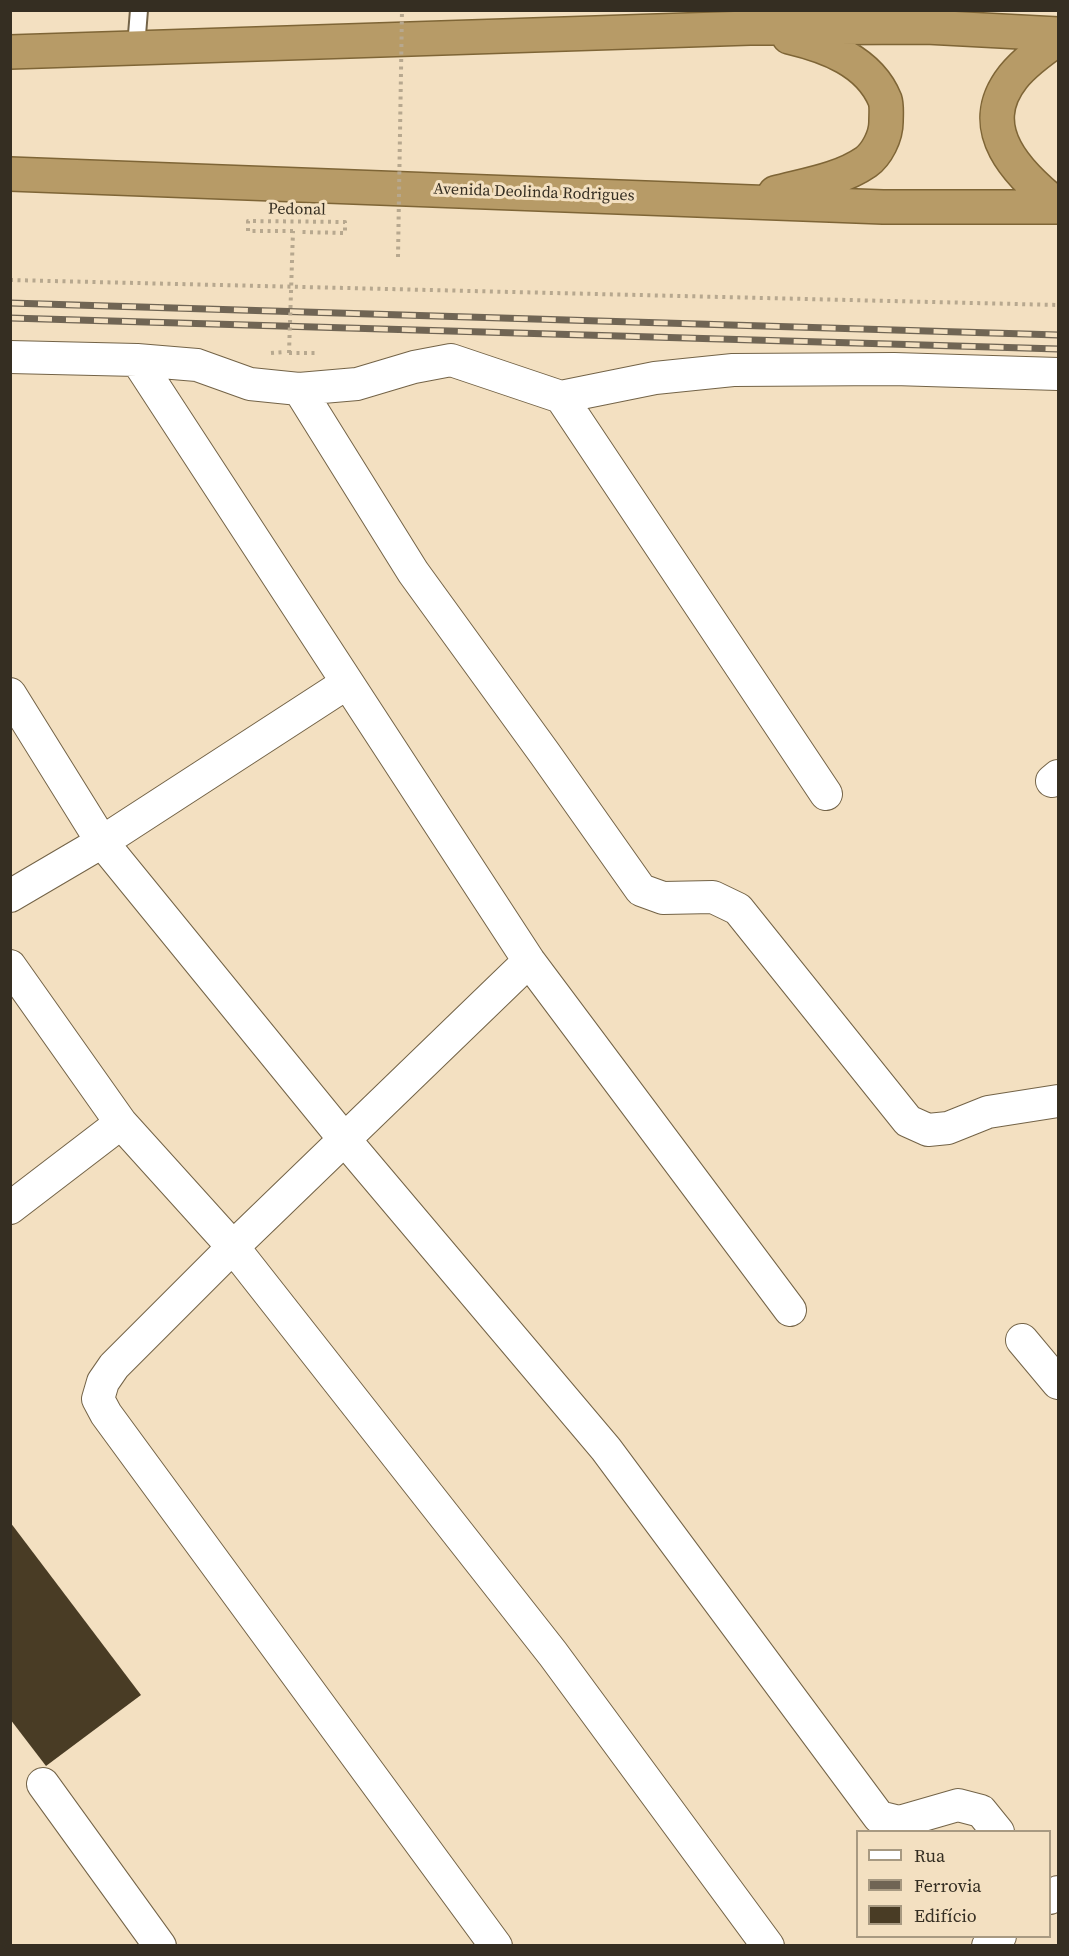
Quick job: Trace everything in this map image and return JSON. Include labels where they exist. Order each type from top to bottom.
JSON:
[{"type":"highway","points":[[750,28],[838,19],[1059,37]]},
{"type":"highway","points":[[10,52],[645,21],[750,28],[802,40],[832,50],[852,60],[873,80],[886,101],[886,128],[879,147],[867,161],[837,176],[744,201]]},
{"type":"highway","points":[[1059,37],[1033,57],[1013,77],[1001,95],[997,118],[1001,143],[1013,164],[1059,207]]},
{"type":"highway","name":"Avenida Deolinda Rodrigues","points":[[10,174],[883,207],[1059,207]]},
{"type":"street","points":[[10,357],[137,360],[197,365],[250,384],[299,388],[357,384],[414,367],[451,360],[561,397],[655,378],[733,370],[894,369],[1059,374]]},
{"type":"street","points":[[137,360],[529,961],[790,1310]]},
{"type":"street","points":[[299,388],[413,572],[641,891],[663,898],[713,897],[738,909],[771,947],[908,1121],[928,1130],[948,1128],[988,1112],[1059,1101]]},
{"type":"street","points":[[561,397],[826,794]]},
{"type":"street","points":[[10,896],[102,842],[347,683]]},
{"type":"street","points":[[10,694],[102,842],[345,1140],[606,1449],[879,1817],[898,1822],[958,1804],[981,1811],[996,1830]]},
{"type":"street","points":[[496,1946],[106,1414],[98,1399],[103,1382],[114,1366],[233,1247],[529,961]]},
{"type":"street","points":[[10,966],[121,1123],[233,1247],[553,1654],[768,1946]]},
{"type":"street","points":[[10,1208],[121,1123]]},
{"type":"street","points":[[1022,1340],[1059,1383]]},
{"type":"street","points":[[43,1784],[160,1946]]},
{"type":"lane","points":[[136,47],[139,10]]},
{"type":"path","points":[[398,257],[402,10]]},
{"type":"path","name":"Pedonal","points":[[289,353],[293,231],[249,231],[248,221],[345,222],[345,233],[300,232]]},
{"type":"path","points":[[10,280],[1059,305]]},
{"type":"building","points":[[10,1522],[141,1695],[46,1766],[10,1719]]},
{"type":"railway","points":[[10,303],[1058,335]]},
{"type":"railway","points":[[10,318],[1058,349]]}]
